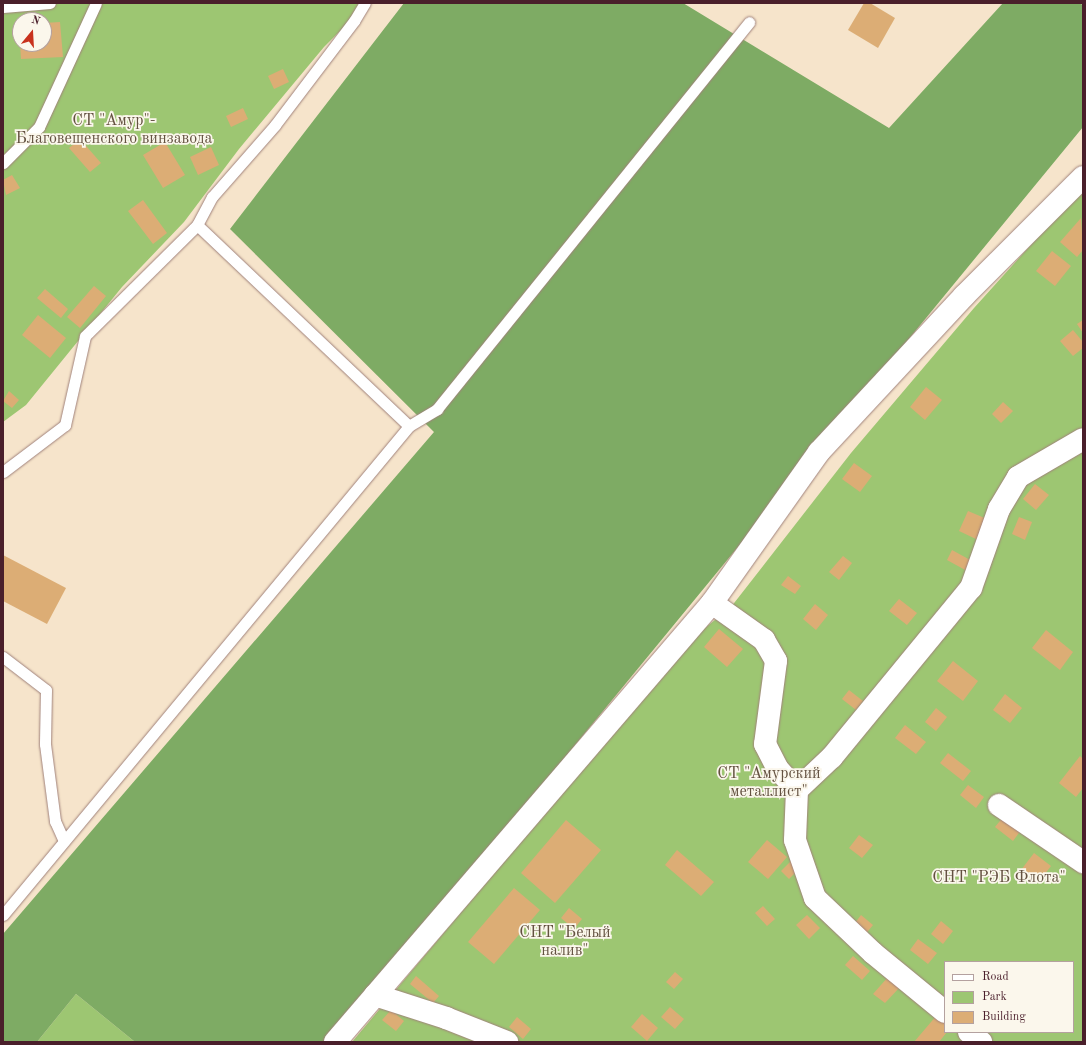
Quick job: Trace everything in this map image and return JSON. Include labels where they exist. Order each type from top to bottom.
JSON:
[{"type":"street","points":[[335,1042],[712,603],[819,452],[964,296],[1083,177]]},
{"type":"street","points":[[944,1011],[873,953],[815,898],[795,840],[797,790],[832,757],[972,588],[999,509],[1018,477],[1083,439]]},
{"type":"street","points":[[712,603],[764,640],[776,662],[765,744],[777,768],[797,790]]},
{"type":"street","points":[[999,805],[1083,862]]},
{"type":"street","points":[[375,995],[446,1018],[507,1042]]},
{"type":"street","points":[[970,1033],[981,1042]]},
{"type":"lane","points":[[3,7],[50,3]]},
{"type":"lane","points":[[3,163],[39,127],[96,3]]},
{"type":"lane","points":[[3,472],[65,425],[85,336],[197,226],[212,197],[276,125],[354,21],[364,3]]},
{"type":"lane","points":[[3,915],[409,426],[437,409],[749,22]]},
{"type":"lane","points":[[197,226],[409,426]]},
{"type":"lane","points":[[3,657],[46,690],[45,744],[54,813],[64,841]]},
{"type":"green space","name":"СТ \"Амур\"- Благовещенского винзавода","points":[[3,3],[368,3],[324,47],[239,149],[184,222],[122,287],[26,405],[3,422]]},
{"type":"green space","points":[[404,3],[683,3],[889,128],[1003,3],[1079,3],[1083,5],[1083,127],[331,1042],[135,1042],[76,994],[37,1042],[3,1042],[3,934],[434,432],[230,229]]},
{"type":"green space","name":"СТ \"Амурский металлист\"","points":[[1083,187],[1083,1042],[352,1042],[690,640],[731,607],[851,453],[974,308]]},
{"type":"green space","points":[[76,994],[135,1042],[37,1042]]},
{"type":"building","points":[[864,3],[870,3],[895,18],[878,48],[848,30]]},
{"type":"building","points":[[52,22],[60,22],[63,57],[21,59],[21,52],[52,52]]},
{"type":"building","points":[[283,69],[289,82],[274,89],[268,76]]},
{"type":"building","points":[[243,108],[248,119],[231,127],[226,116]]},
{"type":"building","points":[[80,139],[101,163],[90,172],[69,148]]},
{"type":"building","points":[[165,142],[185,175],[163,188],[143,155]]},
{"type":"building","points":[[211,147],[219,165],[198,175],[190,157]]},
{"type":"building","points":[[12,175],[20,188],[6,195],[3,180]]},
{"type":"building","points":[[143,200],[167,233],[153,244],[128,211]]},
{"type":"building","points":[[1081,218],[1083,250],[1077,257],[1060,242]]},
{"type":"building","points":[[1052,251],[1071,266],[1055,286],[1036,271]]},
{"type":"building","points":[[94,286],[106,296],[80,328],[67,317]]},
{"type":"building","points":[[45,289],[68,309],[61,318],[37,298]]},
{"type":"building","points":[[38,315],[66,338],[50,358],[22,335]]},
{"type":"building","points":[[1083,320],[1083,333],[1077,324]]},
{"type":"building","points":[[1073,330],[1083,342],[1083,348],[1073,356],[1060,341]]},
{"type":"building","points":[[926,387],[942,400],[925,420],[910,407]]},
{"type":"building","points":[[9,391],[19,400],[12,408],[3,401]]},
{"type":"building","points":[[1003,402],[1013,411],[1001,423],[992,414]]},
{"type":"building","points":[[854,463],[872,476],[860,492],[842,479]]},
{"type":"building","points":[[1035,484],[1049,495],[1036,510],[1023,499]]},
{"type":"building","points":[[968,511],[987,519],[978,540],[959,531]]},
{"type":"building","points":[[1019,517],[1032,522],[1025,540],[1012,534]]},
{"type":"building","points":[[952,550],[972,561],[967,571],[947,560]]},
{"type":"building","points":[[3,555],[66,588],[47,624],[3,601]]},
{"type":"building","points":[[843,556],[852,563],[839,580],[829,572]]},
{"type":"building","points":[[788,576],[801,586],[795,594],[781,585]]},
{"type":"building","points":[[899,599],[917,613],[907,625],[889,611]]},
{"type":"building","points":[[815,604],[828,615],[816,630],[803,619]]},
{"type":"building","points":[[719,629],[743,649],[727,667],[704,647]]},
{"type":"building","points":[[1046,630],[1073,652],[1060,670],[1032,648]]},
{"type":"building","points":[[953,661],[978,681],[963,701],[937,681]]},
{"type":"building","points":[[849,690],[863,701],[856,710],[842,699]]},
{"type":"building","points":[[1005,694],[1022,708],[1010,723],[993,710]]},
{"type":"building","points":[[936,708],[947,717],[936,731],[925,722]]},
{"type":"building","points":[[905,725],[926,742],[916,754],[895,738]]},
{"type":"building","points":[[948,753],[971,771],[963,781],[940,763]]},
{"type":"building","points":[[1080,756],[1083,759],[1083,788],[1076,797],[1059,783]]},
{"type":"building","points":[[968,785],[984,797],[976,808],[960,795]]},
{"type":"building","points":[[1004,816],[1021,830],[1013,841],[995,827]]},
{"type":"building","points":[[566,820],[601,850],[555,903],[521,873]]},
{"type":"building","points":[[859,835],[873,845],[862,858],[849,848]]},
{"type":"building","points":[[767,840],[787,857],[768,879],[748,862]]},
{"type":"building","points":[[677,850],[714,882],[701,896],[665,865]]},
{"type":"building","points":[[1034,853],[1051,866],[1038,883],[1021,870]]},
{"type":"building","points":[[794,858],[802,866],[789,879],[781,871]]},
{"type":"building","points":[[514,888],[540,910],[494,964],[468,942]]},
{"type":"building","points":[[763,906],[775,919],[767,926],[755,913]]},
{"type":"building","points":[[569,908],[582,919],[574,929],[561,918]]},
{"type":"building","points":[[807,915],[820,928],[809,939],[796,925]]},
{"type":"building","points":[[861,915],[873,925],[864,936],[852,927]]},
{"type":"building","points":[[941,921],[953,931],[943,944],[931,934]]},
{"type":"building","points":[[918,939],[937,953],[928,964],[910,950]]},
{"type":"building","points":[[853,956],[870,971],[862,980],[845,965]]},
{"type":"building","points":[[675,972],[683,979],[674,989],[666,982]]},
{"type":"building","points":[[416,976],[439,996],[433,1003],[410,984]]},
{"type":"building","points":[[888,977],[900,987],[885,1003],[873,994]]},
{"type":"building","points":[[670,1007],[684,1019],[675,1029],[661,1017]]},
{"type":"building","points":[[391,1010],[404,1021],[396,1031],[382,1020]]},
{"type":"building","points":[[642,1014],[658,1028],[647,1041],[631,1027]]},
{"type":"building","points":[[937,1015],[944,1021],[944,1033],[946,1033],[939,1042],[914,1042]]},
{"type":"building","points":[[517,1017],[531,1029],[523,1039],[509,1027]]},
{"type":"park label","name":"СНТ \"РЭБ Флота\"","points":[[999,878]]},
{"type":"park label","name":"СНТ \"Белый налив\"","points":[[565,942]]}]
